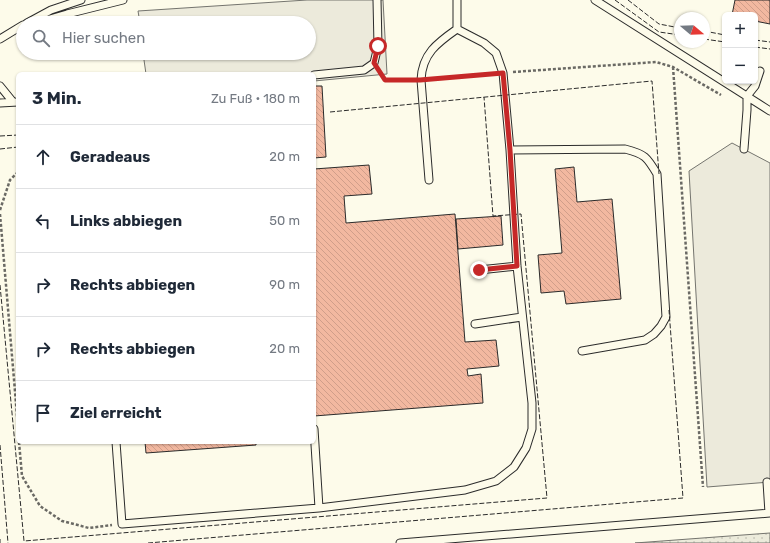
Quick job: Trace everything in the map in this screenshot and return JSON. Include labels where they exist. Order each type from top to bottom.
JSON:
[{"type":"lane","points":[[40,16],[51,10],[81,0]]},
{"type":"lane","points":[[60,16],[123,0]]},
{"type":"lane","points":[[316,75],[364,70],[374,63],[378,46],[377,0]]},
{"type":"lane","points":[[457,0],[457,29]]},
{"type":"lane","points":[[596,0],[770,111]]},
{"type":"lane","points":[[0,39],[16,29]]},
{"type":"lane","points":[[116,444],[122,524],[319,508],[465,490],[496,480],[514,467],[526,448],[532,428],[532,403],[517,266],[510,150],[503,73],[496,53],[484,43],[457,29]]},
{"type":"lane","points":[[429,180],[420,80],[421,69],[428,54],[435,46],[457,29]]},
{"type":"lane","points":[[744,150],[747,96],[755,86],[760,71]]},
{"type":"lane","points":[[0,86],[16,102]]},
{"type":"lane","points":[[0,103],[16,102]]},
{"type":"lane","points":[[510,150],[625,149],[637,152],[648,159],[657,174],[666,318],[654,334],[645,340],[582,351]]},
{"type":"lane","points":[[479,270],[517,266]]},
{"type":"lane","points":[[475,324],[522,317]]},
{"type":"lane","points":[[315,444],[319,508]]},
{"type":"lane","points":[[400,543],[770,513],[767,482]]},
{"type":"path","points":[[374,63],[385,80],[420,80],[656,62],[673,67],[727,98]]},
{"type":"path","points":[[673,67],[703,487]]},
{"type":"path","points":[[0,210],[10,180],[16,174]]},
{"type":"path","points":[[0,214],[16,403]]},
{"type":"path","points":[[19,444],[22,476],[40,506],[62,521],[89,528],[122,524]]},
{"type":"shaded area","points":[[307,0],[383,0],[387,74],[316,81],[316,72],[146,72],[144,60],[316,60],[316,16],[139,16],[138,11]]},
{"type":"shaded area","points":[[732,143],[770,163],[770,482],[707,487],[689,171]]},
{"type":"shaded area","points":[[770,533],[770,543],[635,543]]},
{"type":"building","points":[[735,0],[770,0],[770,24],[758,22],[758,12],[733,12]]},
{"type":"building","points":[[316,86],[322,86],[326,157],[316,158]]},
{"type":"building","points":[[369,165],[372,194],[344,196],[346,223],[455,214],[465,342],[496,340],[499,366],[467,369],[468,376],[481,374],[483,403],[316,416],[316,169]]},
{"type":"building","points":[[574,167],[577,202],[612,199],[621,299],[566,304],[564,291],[541,293],[538,255],[562,253],[555,169]]},
{"type":"building","points":[[501,216],[503,245],[458,249],[456,219]]},
{"type":"building","points":[[145,444],[256,444],[256,445],[146,453]]},
{"type":"fence","points":[[615,0],[659,32],[674,34]]},
{"type":"fence","points":[[628,0],[659,24],[674,27]]},
{"type":"fence","points":[[710,32],[722,34]]},
{"type":"fence","points":[[710,40],[722,42]]},
{"type":"fence","points":[[758,40],[770,42]]},
{"type":"fence","points":[[758,47],[770,49]]},
{"type":"fence","points":[[330,112],[652,81],[659,174]]},
{"type":"fence","points":[[0,285],[24,541],[547,498],[521,214],[493,216],[484,97]]},
{"type":"fence","points":[[0,136],[16,135]]},
{"type":"fence","points":[[0,149],[16,147]]},
{"type":"fence","points":[[148,543],[683,498],[669,310]]},
{"type":"fence","points":[[0,445],[8,543]]},
{"type":"route","points":[[378,46],[374,63],[385,80],[420,80],[503,73],[510,150],[517,266],[479,270]]}]
